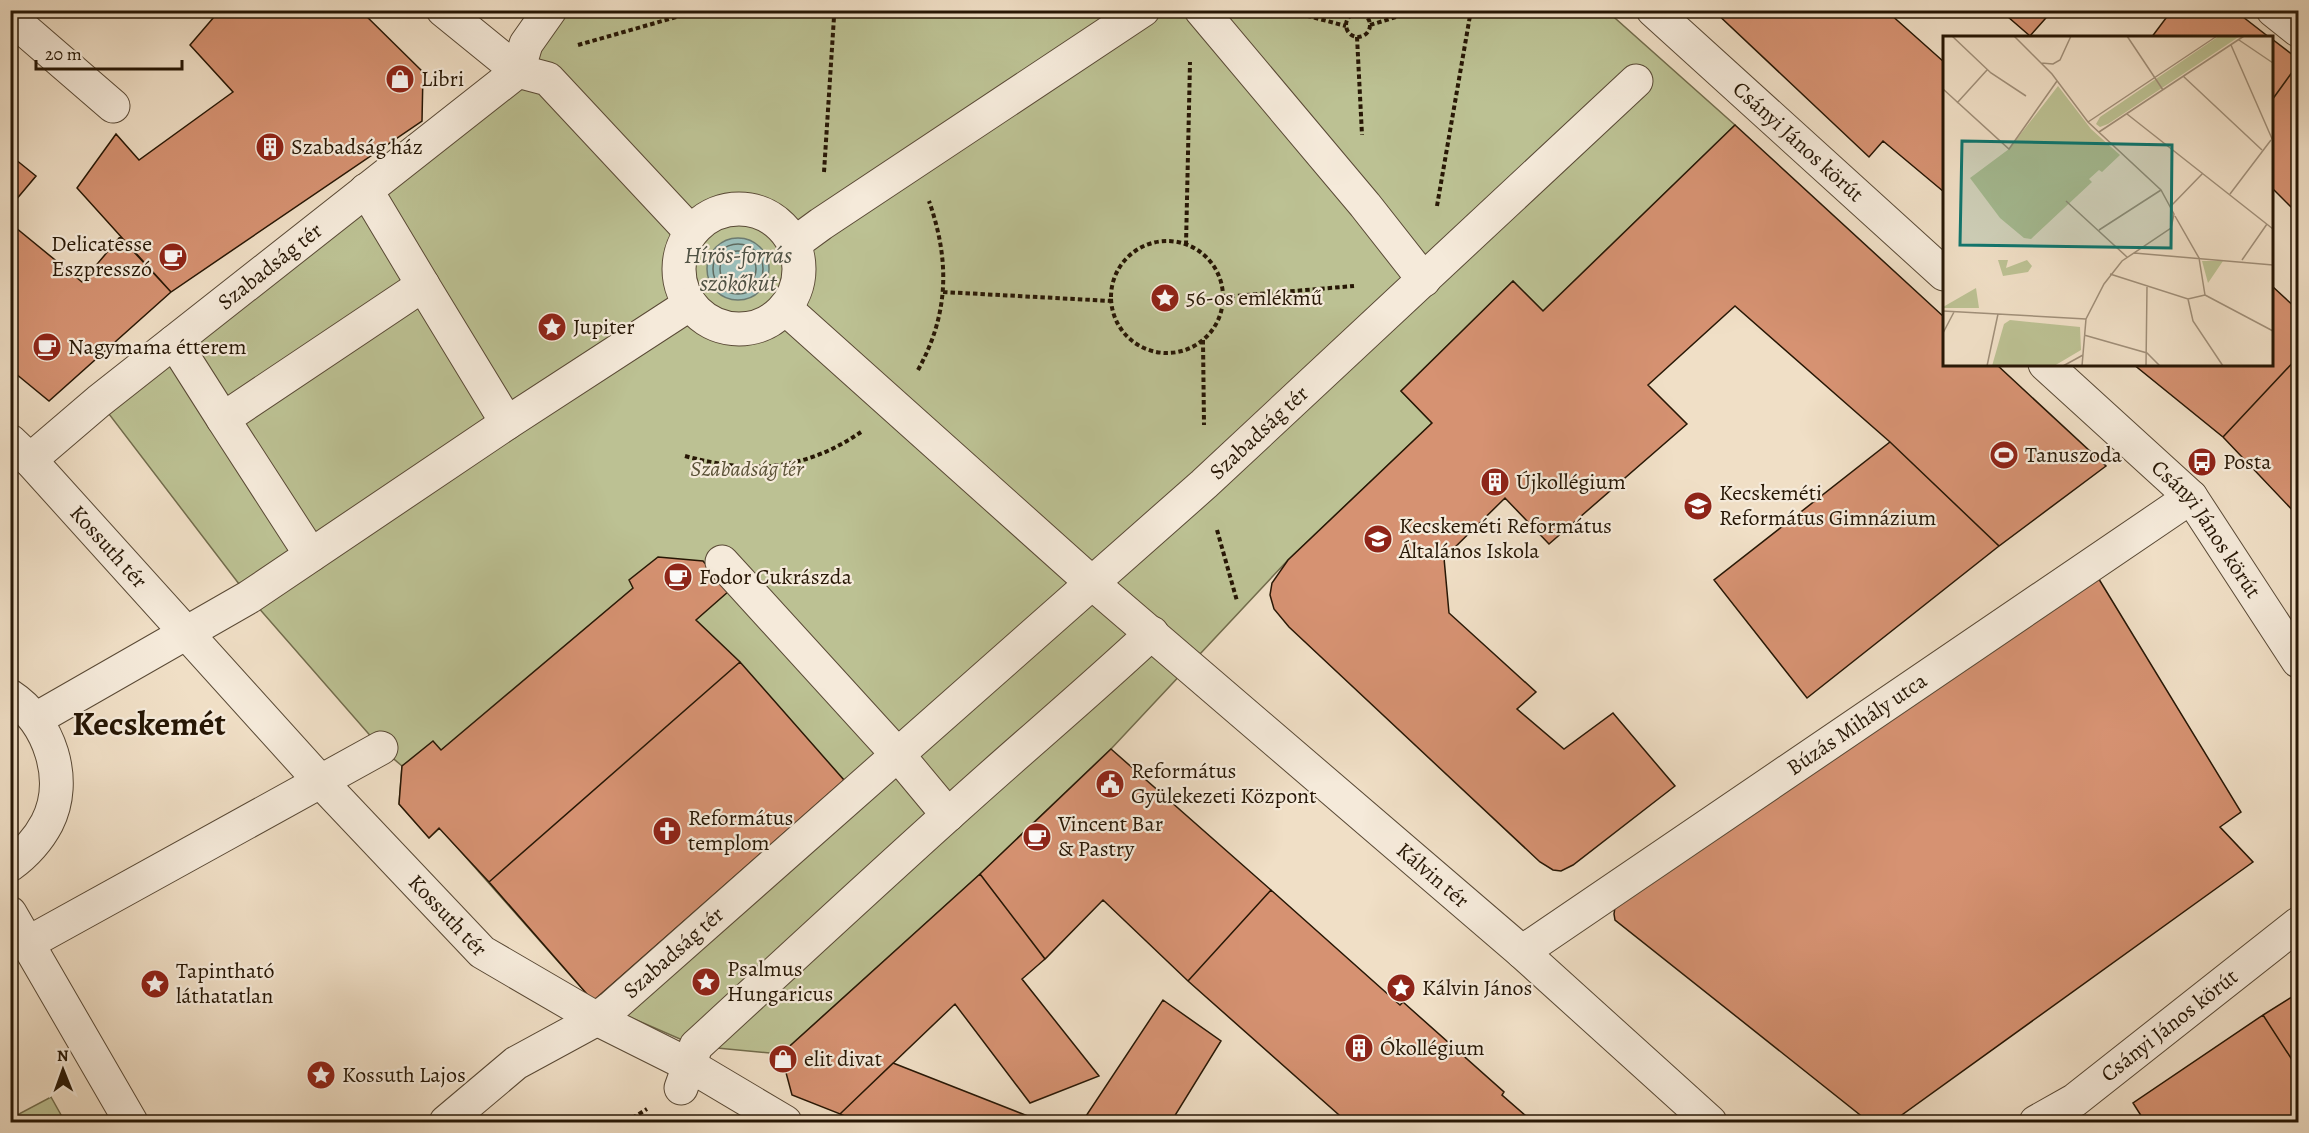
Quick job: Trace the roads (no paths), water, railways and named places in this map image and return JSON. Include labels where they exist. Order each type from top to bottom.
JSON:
[{"type":"street","points":[[443,10],[518,71],[548,79],[691,231]]},
{"type":"street","points":[[518,71],[526,44],[550,10]]},
{"type":"street","points":[[795,243],[1143,10]]},
{"type":"street","points":[[1201,10],[1365,205],[1424,280]]},
{"type":"street","name":"Csányi János körút","points":[[1653,10],[1943,273]]},
{"type":"street","points":[[2273,10],[2298,30]]},
{"type":"street","points":[[10,17],[113,106]]},
{"type":"street","name":"Szabadság tér","points":[[99,401],[518,71]]},
{"type":"street","name":"Szabadság tér","points":[[604,1014],[1204,484],[1636,81]]},
{"type":"street","points":[[366,190],[507,423]]},
{"type":"street","points":[[746,208],[766,214],[783,226],[795,243],[799,260],[799,277],[794,294],[773,320],[741,329],[725,328],[699,314],[690,304],[681,287],[678,268],[682,249],[691,231],[706,218],[725,209],[746,208]]},
{"type":"street","points":[[223,419],[423,285]]},
{"type":"street","points":[[36,719],[249,597],[507,423],[690,304]]},
{"type":"street","points":[[688,1066],[948,815],[1043,729],[1089,692],[1152,633],[1092,583],[785,308]]},
{"type":"street","points":[[174,342],[310,555]]},
{"type":"street","name":"Csányi János körút","points":[[2047,366],[2191,497],[2298,661]]},
{"type":"street","name":"Kossuth tér","points":[[99,401],[20,450],[321,782],[482,952],[604,1014],[785,1122]]},
{"type":"street","name":"Búzás Mihály utca","points":[[1522,952],[2191,497]]},
{"type":"street","points":[[722,562],[898,755],[948,815]]},
{"type":"street","name":"Kálvin tér","points":[[1152,633],[1522,952],[1710,1122]]},
{"type":"street","points":[[10,696],[36,719],[52,751],[57,788],[48,823],[27,853],[10,865]]},
{"type":"street","points":[[28,943],[381,748]]},
{"type":"street","points":[[10,913],[131,1122]]},
{"type":"street","name":"Csányi János körút","points":[[2036,1122],[2075,1100],[2298,924]]},
{"type":"street","points":[[446,1122],[516,1063],[604,1014]]},
{"type":"water","name":"Hírös-forrás szökőkút","points":[[732,238],[744,238],[760,247],[767,257],[769,269],[767,281],[760,291],[744,300],[732,300],[721,295],[712,286],[707,275],[707,263],[712,252],[721,243]]},
{"type":"place","name":"Libri","points":[[400,79]]},
{"type":"place","name":"Szabadság ház","points":[[270,147]]},
{"type":"place","name":"Delicatesse Eszpresszó","points":[[173,257]]},
{"type":"place","name":"56-os emlékmű","points":[[1165,298]]},
{"type":"place","name":"Jupiter","points":[[552,327]]},
{"type":"place","name":"Nagymama étterem","points":[[47,347]]},
{"type":"place","name":"Tanuszoda","points":[[2004,455]]},
{"type":"place","name":"Posta","points":[[2202,462]]},
{"type":"place","name":"Újkollégium","points":[[1495,482]]},
{"type":"place","name":"Kecskeméti Református Gimnázium","points":[[1698,506]]},
{"type":"place","name":"Kecskeméti Református Általános Iskola","points":[[1378,539]]},
{"type":"place","name":"Fodor Cukrászda","points":[[678,577]]},
{"type":"place","name":"Református Gyülekezeti Központ","points":[[1110,784]]},
{"type":"place","name":"Református templom","points":[[667,831]]},
{"type":"place","name":"Vincent Bar & Pastry","points":[[1037,837]]},
{"type":"place","name":"Psalmus Hungaricus","points":[[706,982]]},
{"type":"place","name":"Tapintható láthatatlan","points":[[155,984]]},
{"type":"place","name":"Kálvin János","points":[[1401,988]]},
{"type":"place","name":"Ókollégium","points":[[1359,1048]]},
{"type":"place","name":"elit divat","points":[[783,1059]]},
{"type":"place","name":"Kossuth Lajos","points":[[321,1075]]},
{"type":"district","name":"Kecskemét","points":[[149,723]]}]
